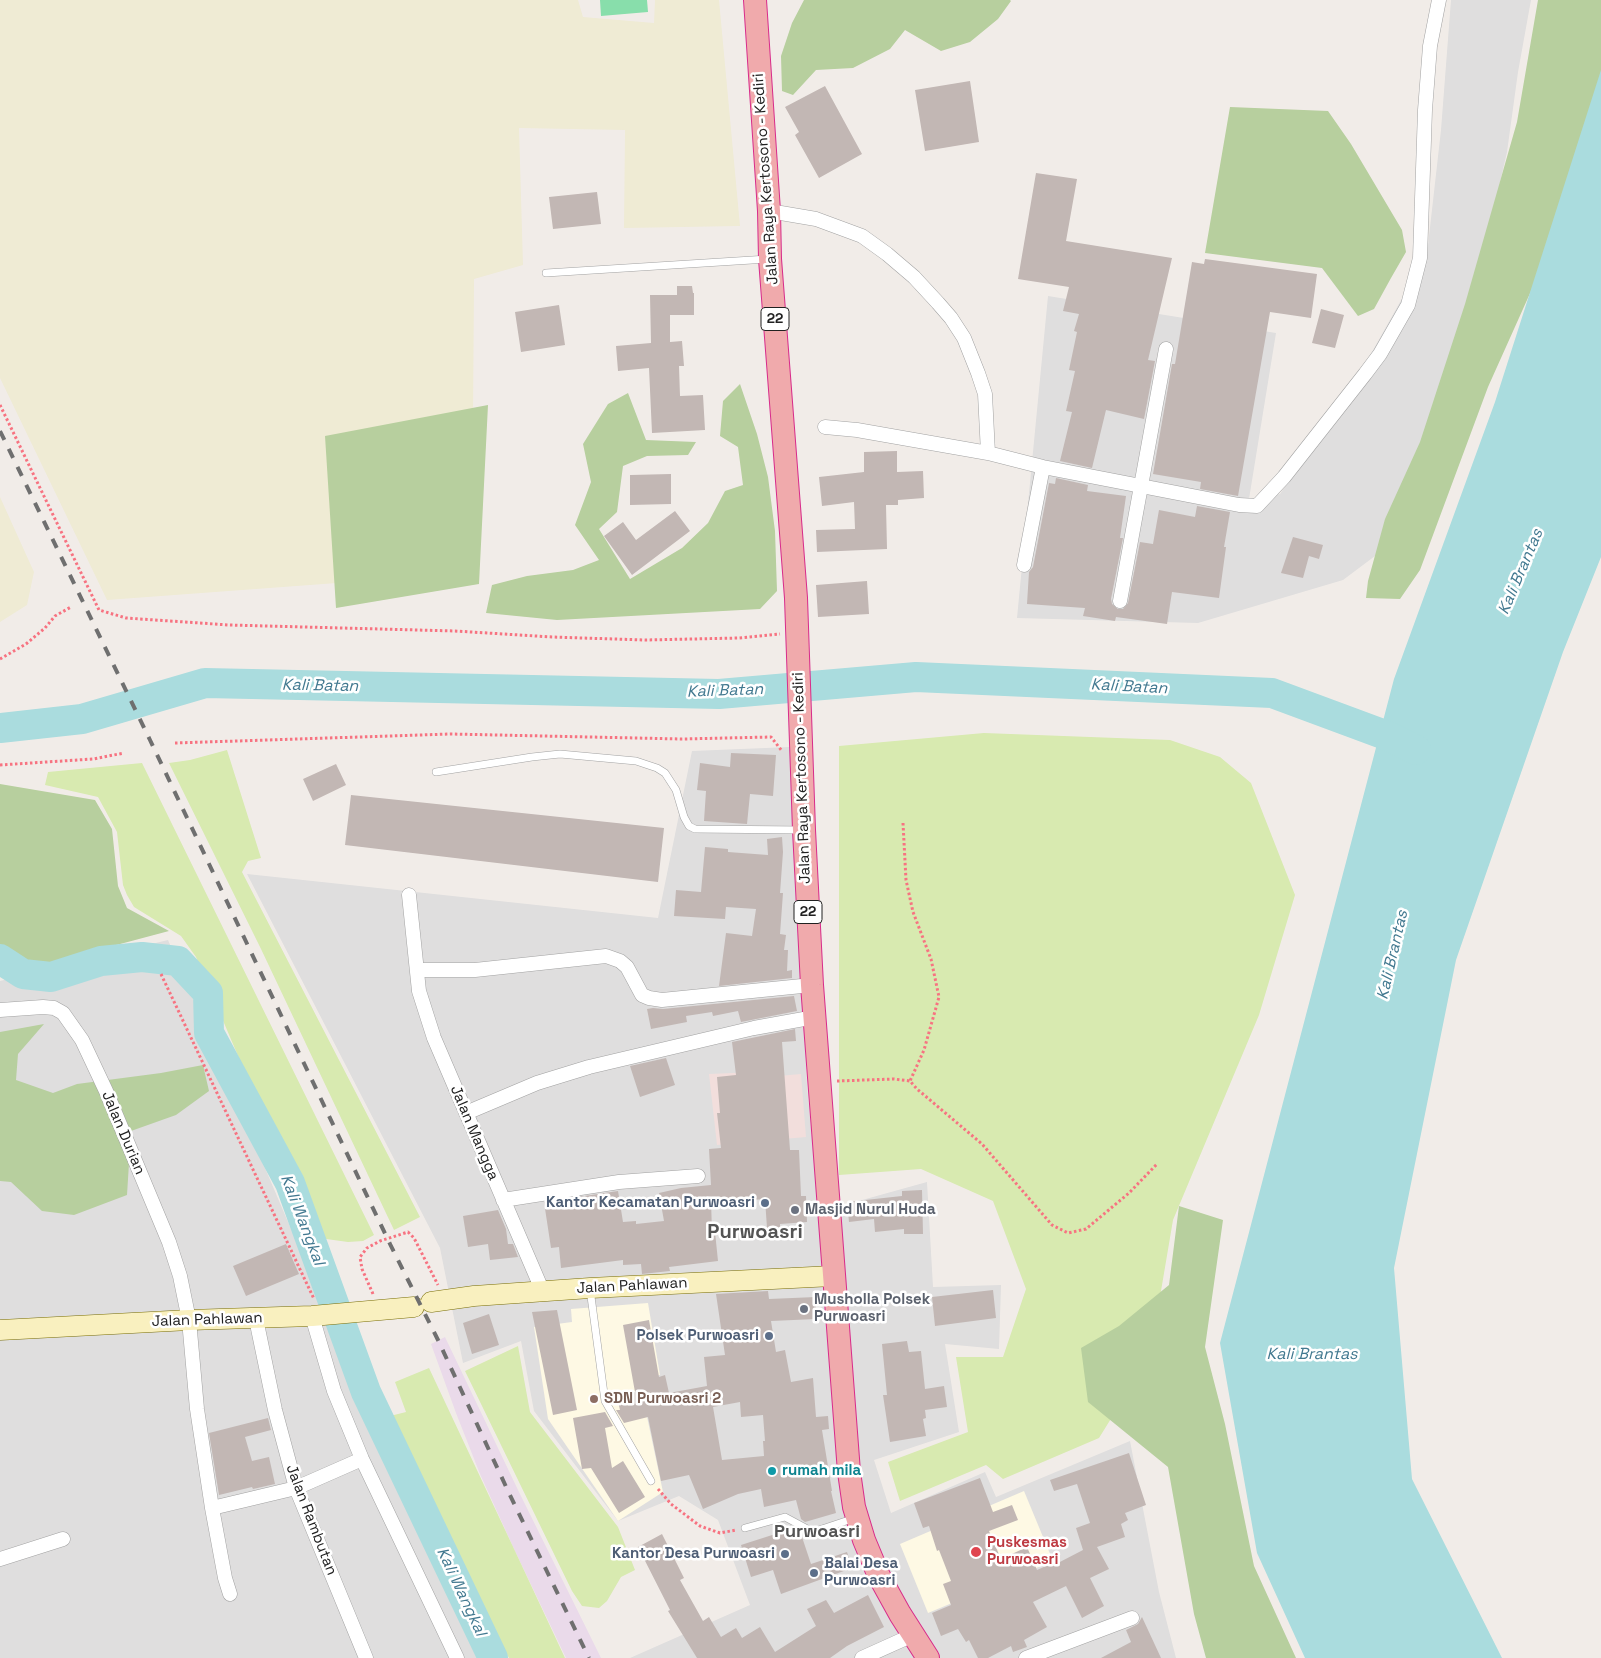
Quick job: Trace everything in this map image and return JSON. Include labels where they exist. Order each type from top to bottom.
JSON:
[{"type":"highway","name":"Jalan Raya Kertosono - Kediri","points":[[755,0],[769,211],[770,259],[796,598],[789,636],[801,742],[812,985],[849,1472],[854,1507],[864,1540],[879,1576],[928,1658]]},
{"type":"main road","name":"Jalan Pahlawan","points":[[0,1330],[189,1320],[318,1316],[371,1311],[474,1296],[590,1288],[834,1276]]},
{"type":"street","points":[[825,427],[857,430],[988,453],[1043,467],[1239,505],[1257,506],[1284,477],[1365,374],[1384,347],[1408,305],[1420,258],[1425,110],[1430,46],[1438,0]]},
{"type":"street","points":[[769,211],[816,219],[862,236],[894,260],[938,302],[964,338],[978,373],[984,394],[988,453]]},
{"type":"street","points":[[1120,601],[1166,348]]},
{"type":"street","points":[[1024,565],[1043,467]]},
{"type":"street","name":"Jalan Mangga","points":[[409,895],[420,991],[434,1038],[543,1292]]},
{"type":"street","points":[[417,970],[475,970],[606,956],[620,961],[627,967],[642,995],[662,1000],[812,985]]},
{"type":"street","name":"Jalan Durian","points":[[0,1010],[31,1007],[54,1008],[63,1013],[82,1040],[106,1091],[169,1242],[180,1276],[189,1320]]},
{"type":"street","points":[[466,1113],[536,1083],[589,1067],[754,1028],[815,1017]]},
{"type":"street","points":[[503,1200],[619,1182],[698,1176]]},
{"type":"street","points":[[318,1316],[334,1391],[362,1458],[457,1658]]},
{"type":"street","name":"Jalan Rambutan","points":[[256,1319],[275,1410],[296,1488],[366,1658]]},
{"type":"street","points":[[189,1320],[197,1409],[212,1508],[225,1578],[230,1594]]},
{"type":"street","points":[[212,1508],[296,1488],[362,1458]]},
{"type":"street","points":[[0,1559],[63,1539]]},
{"type":"street","points":[[1026,1658],[1132,1618]]},
{"type":"street","points":[[862,1658],[914,1635]]},
{"type":"lane","points":[[546,273],[770,259]]},
{"type":"lane","points":[[436,772],[560,754],[636,761],[657,768],[665,773],[676,790],[684,817],[689,826],[695,829],[804,830]]},
{"type":"lane","points":[[590,1288],[605,1401],[651,1481]]},
{"type":"lane","points":[[745,1528],[786,1517],[813,1532],[857,1517]]},
{"type":"path","points":[[0,405],[99,610],[126,618],[238,625],[455,630],[552,637],[645,640],[789,636]]},
{"type":"path","points":[[0,659],[26,644],[45,628],[55,616],[71,606]]},
{"type":"path","points":[[175,743],[452,734],[682,739],[771,737],[782,751],[783,758]]},
{"type":"path","points":[[0,766],[93,759],[124,753]]},
{"type":"path","points":[[903,823],[906,880],[913,912],[932,959],[940,997],[924,1050],[910,1081]]},
{"type":"path","points":[[161,974],[315,1301],[318,1316]]},
{"type":"path","points":[[819,1082],[894,1079],[910,1081],[982,1144],[1052,1225],[1068,1233],[1086,1229],[1129,1193],[1158,1164]]},
{"type":"path","points":[[371,1311],[360,1256],[367,1248],[380,1241],[408,1232],[414,1238],[439,1288],[431,1303]]},
{"type":"path","points":[[651,1481],[671,1504],[700,1526],[720,1533],[745,1528]]},
{"type":"shaded area","points":[[0,0],[578,0],[583,17],[654,23],[655,0],[719,0],[740,226],[624,228],[625,130],[519,128],[523,265],[474,279],[473,421],[337,583],[107,600],[0,378]]},
{"type":"shaded area","points":[[1451,0],[1531,0],[1518,72],[1507,152],[1481,265],[1395,541],[1343,580],[1198,623],[1017,618],[1048,296],[1276,333],[1249,499],[1280,494],[1354,384],[1427,254],[1441,130]]},
{"type":"shaded area","points":[[0,497],[34,572],[27,605],[0,622]]},
{"type":"shaded area","points":[[790,747],[807,1086],[819,1212],[927,1182],[933,1287],[1001,1285],[999,1349],[945,1344],[959,1432],[874,1460],[891,1513],[985,1472],[996,1497],[1130,1441],[1159,1592],[1176,1658],[630,1658],[750,1605],[718,1520],[679,1496],[618,1521],[534,1411],[521,1341],[463,1363],[440,1248],[247,874],[658,918],[692,751]]},
{"type":"shaded area","points":[[168,940],[308,1269],[501,1658],[0,1658],[0,981]]},
{"type":"shaded area","points":[[756,1072],[756,1078],[801,1074],[806,1137],[717,1145],[709,1074]]},
{"type":"shaded area","name":"SDN Purwoasri 2","points":[[648,1303],[660,1375],[639,1379],[663,1492],[618,1521],[548,1419],[534,1327],[572,1322],[571,1309]]},
{"type":"shaded area","points":[[445,1337],[601,1658],[566,1658],[480,1474],[456,1413],[431,1344]]},
{"type":"shaded area","name":"Puskesmas Purwoasri","points":[[1024,1491],[1053,1561],[928,1613],[900,1544]]},
{"type":"green space","points":[[600,0],[647,0],[648,12],[601,16]]},
{"type":"green space","points":[[804,0],[1011,1],[998,19],[970,42],[941,51],[905,30],[890,49],[853,68],[816,70],[793,95],[782,91],[781,56],[792,23]]},
{"type":"green space","points":[[1538,0],[1601,0],[1601,135],[1488,387],[1420,570],[1400,599],[1366,598],[1368,581],[1385,519],[1420,442],[1465,304],[1517,122]]},
{"type":"green space","points":[[1230,107],[1328,111],[1351,144],[1402,230],[1406,252],[1374,309],[1358,316],[1322,268],[1205,253]]},
{"type":"green space","points":[[740,384],[757,434],[768,477],[775,531],[777,591],[760,609],[557,620],[486,613],[492,585],[527,576],[573,570],[599,560],[575,525],[591,482],[583,444],[608,404],[628,393],[646,440],[696,442],[688,455],[647,456],[623,466],[617,512],[599,529],[630,579],[682,548],[708,523],[725,491],[743,485],[738,447],[720,436],[723,401]]},
{"type":"green space","points":[[488,405],[479,584],[336,608],[325,436]]},
{"type":"green space","points":[[984,733],[1170,740],[1220,757],[1251,783],[1295,895],[1259,1015],[1173,1220],[1150,1356],[1099,1438],[1003,1479],[986,1465],[900,1501],[888,1462],[968,1432],[956,1357],[1003,1357],[1026,1289],[993,1201],[921,1169],[839,1175],[839,746]]},
{"type":"green space","points":[[227,750],[261,858],[248,861],[242,872],[420,1217],[394,1230],[261,949],[169,763],[190,760]]},
{"type":"green space","points":[[142,763],[374,1235],[363,1241],[348,1242],[319,1238],[261,1110],[196,957],[181,936],[134,907],[127,895],[123,885],[117,832],[98,797],[45,785],[48,772]]},
{"type":"green space","points":[[0,784],[95,800],[112,829],[118,886],[127,908],[169,931],[0,976]]},
{"type":"green space","points":[[44,1024],[18,1054],[16,1080],[53,1093],[77,1084],[161,1073],[203,1065],[209,1091],[176,1115],[131,1131],[127,1195],[74,1215],[42,1211],[11,1182],[0,1181],[0,1032]]},
{"type":"green space","points":[[1179,1206],[1223,1220],[1205,1347],[1225,1424],[1254,1566],[1296,1658],[1206,1658],[1194,1614],[1168,1467],[1088,1402],[1081,1348],[1119,1326],[1169,1285]]},
{"type":"green space","points":[[518,1346],[530,1412],[618,1527],[635,1570],[621,1577],[607,1601],[599,1608],[582,1606],[572,1591],[465,1371]]},
{"type":"green space","points":[[429,1368],[565,1658],[509,1658],[386,1417],[406,1412],[395,1382]]},
{"type":"water","name":"Kali Brantas","points":[[1601,70],[1601,557],[1563,652],[1456,960],[1394,1268],[1412,1479],[1502,1658],[1305,1658],[1257,1553],[1220,1343],[1394,679],[1495,402]]},
{"type":"building","points":[[970,81],[979,142],[925,151],[915,90]]},
{"type":"building","points":[[825,86],[862,154],[819,178],[795,135],[799,132],[785,107]]},
{"type":"building","points":[[1036,173],[1077,179],[1066,241],[1172,258],[1148,360],[1155,361],[1144,419],[1106,410],[1092,468],[1060,461],[1072,412],[1066,411],[1075,371],[1069,370],[1077,332],[1074,331],[1079,314],[1063,311],[1069,287],[1018,279]]},
{"type":"building","points":[[597,192],[601,224],[553,229],[549,197]]},
{"type":"building","points":[[1205,259],[1317,274],[1311,318],[1270,312],[1238,496],[1200,489],[1201,482],[1153,474],[1172,364],[1175,364],[1192,262],[1204,264]]},
{"type":"building","points":[[677,286],[692,286],[694,293],[694,315],[670,315],[670,342],[682,341],[684,366],[679,366],[680,396],[703,395],[705,430],[652,433],[649,368],[618,371],[616,346],[651,343],[650,295],[677,295]]},
{"type":"building","points":[[559,305],[565,345],[521,352],[515,312]]},
{"type":"building","points":[[1321,309],[1344,315],[1335,348],[1312,343]]},
{"type":"building","points":[[897,451],[897,472],[923,471],[924,498],[898,500],[898,505],[886,505],[887,549],[817,552],[816,530],[855,529],[854,502],[822,506],[819,477],[864,472],[864,452]]},
{"type":"building","points":[[671,474],[671,504],[630,505],[630,475]]},
{"type":"building","points":[[1056,478],[1088,485],[1087,491],[1126,496],[1120,538],[1123,538],[1111,599],[1112,604],[1118,609],[1123,609],[1128,603],[1140,542],[1153,544],[1159,510],[1195,517],[1197,506],[1230,512],[1224,547],[1226,547],[1219,598],[1172,592],[1167,624],[1116,617],[1115,621],[1083,616],[1085,608],[1027,604],[1029,572],[1033,567],[1049,483],[1055,484]]},
{"type":"building","points":[[675,511],[690,531],[632,575],[604,536],[623,522],[636,540]]},
{"type":"building","points":[[1293,537],[1323,545],[1319,559],[1309,556],[1303,578],[1281,573]]},
{"type":"building","points":[[867,581],[869,614],[818,617],[816,585]]},
{"type":"building","points":[[731,753],[776,755],[773,796],[750,794],[747,824],[704,821],[706,791],[697,790],[700,763],[730,767]]},
{"type":"building","points":[[336,764],[346,785],[313,801],[303,779]]},
{"type":"building","points":[[351,795],[664,828],[658,882],[345,845]]},
{"type":"building","points":[[782,837],[783,852],[780,893],[783,893],[780,934],[786,935],[784,950],[788,950],[787,971],[792,970],[792,978],[719,986],[726,933],[752,936],[756,909],[726,907],[725,919],[674,916],[676,890],[701,892],[705,847],[728,849],[728,852],[768,855],[767,839]]},
{"type":"building","points":[[794,996],[797,1011],[741,1022],[738,1011],[713,1016],[712,1012],[686,1016],[687,1022],[651,1029],[647,1009],[663,1009]]},
{"type":"building","points":[[795,1029],[796,1041],[782,1042],[790,1150],[799,1150],[801,1196],[806,1196],[807,1222],[780,1224],[780,1227],[767,1228],[765,1199],[738,1201],[737,1198],[711,1200],[712,1233],[715,1232],[718,1261],[669,1267],[670,1271],[642,1274],[641,1264],[623,1265],[623,1260],[561,1268],[559,1247],[551,1248],[544,1202],[618,1191],[623,1222],[636,1221],[636,1224],[664,1221],[659,1193],[681,1188],[711,1185],[709,1149],[721,1148],[717,1113],[720,1113],[717,1077],[736,1075],[732,1042]]},
{"type":"building","points":[[666,1058],[675,1085],[640,1097],[630,1066]]},
{"type":"building","points":[[922,1190],[923,1234],[904,1234],[904,1229],[875,1232],[874,1219],[849,1222],[847,1202],[902,1196],[902,1191]]},
{"type":"building","points":[[498,1210],[506,1229],[508,1244],[513,1244],[518,1257],[490,1260],[488,1244],[468,1247],[463,1216]]},
{"type":"building","points":[[286,1244],[299,1274],[246,1296],[233,1266]]},
{"type":"building","points":[[993,1290],[996,1318],[935,1326],[932,1297]]},
{"type":"building","points":[[768,1291],[769,1299],[816,1297],[816,1319],[771,1321],[776,1352],[785,1350],[791,1382],[813,1378],[816,1417],[828,1416],[829,1429],[822,1430],[836,1513],[805,1522],[801,1519],[796,1500],[764,1507],[761,1489],[738,1494],[703,1509],[689,1475],[661,1481],[648,1417],[624,1423],[616,1410],[620,1410],[617,1397],[635,1392],[623,1325],[649,1320],[659,1377],[665,1375],[669,1393],[707,1386],[704,1357],[725,1355],[716,1294]],"holes":[[[740,1402],[741,1417],[763,1415],[764,1456],[722,1460],[713,1407]]]},
{"type":"building","points":[[557,1310],[577,1410],[553,1415],[532,1312]]},
{"type":"building","points":[[489,1314],[499,1345],[472,1354],[463,1323]]},
{"type":"building","points":[[907,1341],[909,1352],[921,1351],[925,1389],[944,1386],[947,1407],[925,1410],[926,1418],[923,1419],[926,1436],[890,1442],[883,1395],[887,1395],[882,1344]]},
{"type":"building","points":[[605,1412],[613,1426],[605,1428],[612,1468],[623,1461],[645,1497],[619,1513],[591,1468],[582,1469],[573,1418]]},
{"type":"building","points":[[268,1418],[271,1430],[245,1437],[252,1461],[269,1457],[275,1484],[219,1495],[209,1433]]},
{"type":"building","points":[[1129,1453],[1146,1505],[1125,1513],[1128,1520],[1121,1524],[1125,1537],[1097,1547],[1109,1569],[1090,1578],[1104,1606],[1082,1618],[1066,1586],[1033,1602],[1047,1627],[1024,1640],[1027,1647],[1013,1652],[1011,1646],[988,1658],[978,1658],[969,1640],[966,1642],[958,1629],[941,1636],[932,1613],[951,1605],[943,1584],[951,1581],[939,1550],[937,1551],[929,1526],[923,1528],[914,1503],[980,1478],[993,1512],[1012,1505],[1018,1520],[989,1531],[1001,1559],[1027,1547],[1037,1570],[1055,1562],[1056,1564],[1083,1550],[1076,1528],[1090,1523],[1077,1484],[1054,1491],[1050,1480]]},
{"type":"building","points":[[794,1528],[800,1531],[811,1564],[847,1552],[852,1568],[781,1594],[773,1570],[751,1577],[741,1545]]},
{"type":"building","points":[[662,1534],[684,1578],[680,1580],[703,1621],[709,1617],[721,1637],[736,1628],[742,1638],[760,1627],[775,1652],[816,1626],[807,1609],[826,1600],[834,1613],[868,1595],[884,1627],[847,1646],[830,1658],[697,1658],[668,1611],[670,1610],[638,1547]]},
{"type":"building","points":[[1142,1617],[1161,1658],[1101,1658],[1131,1642],[1126,1630],[1138,1624]]},
{"type":"waterway","name":"Kali Batan","points":[[0,728],[82,719],[205,683],[719,694],[916,677],[1272,693],[1388,736],[1416,750]]},
{"type":"waterway","name":"Kali Wangkal","points":[[0,959],[23,974],[51,977],[101,961],[142,957],[178,961],[208,993],[209,1033],[290,1183],[366,1392],[493,1658]]},
{"type":"railway","points":[[0,431],[150,740],[589,1658]]},
{"type":"place","name":"Kantor Kecamatan Purwoasri","points":[[765,1203]]},
{"type":"place","name":"Masjid Nurul Huda","points":[[795,1210]]},
{"type":"place","name":"Musholla Polsek Purwoasri","points":[[804,1309]]},
{"type":"place","name":"Polsek Purwoasri","points":[[769,1336]]},
{"type":"place","name":"SDN Purwoasri 2","points":[[594,1399]]},
{"type":"place","name":"rumah mila","points":[[772,1471]]},
{"type":"place","name":"Puskesmas Purwoasri","points":[[976,1552]]},
{"type":"place","name":"Kantor Desa Purwoasri","points":[[785,1554]]},
{"type":"place","name":"Balai Desa Purwoasri","points":[[814,1573]]},
{"type":"district","name":"Purwoasri","points":[[755,1233]]},
{"type":"district","name":"Purwoasri","points":[[817,1532]]}]
